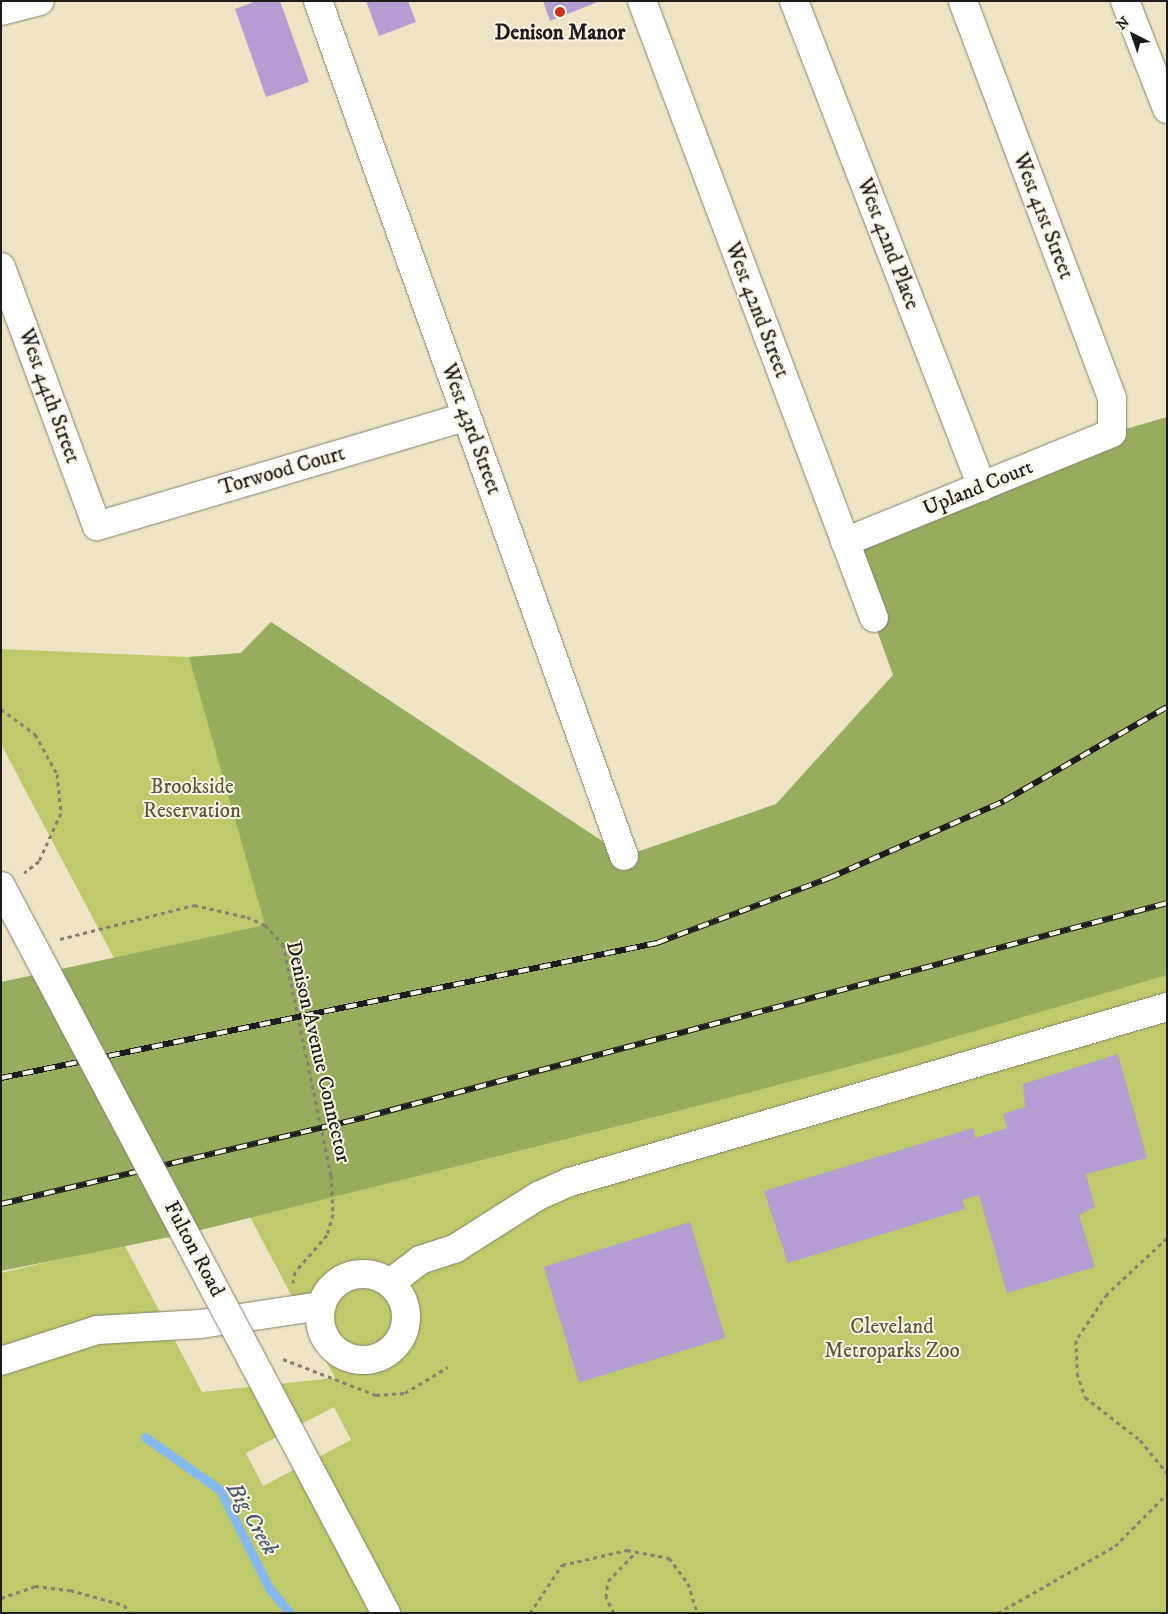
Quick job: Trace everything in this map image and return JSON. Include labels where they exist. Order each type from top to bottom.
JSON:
[{"type":"street","name":"West 43rd Street","points":[[318,1],[624,856]]},
{"type":"street","name":"West 42nd Street","points":[[642,1],[874,618]]},
{"type":"street","name":"West 42nd Place","points":[[794,1],[982,487]]},
{"type":"street","name":"West 41st Street","points":[[963,1],[1112,398],[1112,433]]},
{"type":"street","points":[[1125,1],[1167,110]]},
{"type":"street","name":"West 44th Street","points":[[1,267],[97,526]]},
{"type":"street","name":"Torwood Court","points":[[97,526],[466,417]]},
{"type":"street","name":"Upland Court","points":[[844,542],[1112,433]]},
{"type":"street","name":"Fulton Road","points":[[9,882],[386,1613]]},
{"type":"street","points":[[390,1283],[420,1260],[456,1248],[538,1196],[570,1182],[1167,1007]]},
{"type":"street","points":[[369,1275],[390,1283],[400,1294],[406,1321],[395,1347],[377,1358],[356,1360],[331,1346],[320,1320],[322,1306],[344,1279],[369,1275]]},
{"type":"street","points":[[1,1362],[97,1330],[201,1324],[322,1306]]},
{"type":"path","points":[[1,709],[35,734],[56,774],[61,813],[39,861],[9,882]]},
{"type":"path","name":"Denison Avenue Connector","points":[[49,942],[194,905],[247,917],[276,934],[283,944],[331,1175],[333,1214],[327,1235],[296,1272]]},
{"type":"path","points":[[1167,1238],[1107,1294],[1076,1340],[1076,1373],[1085,1397],[1140,1440],[1167,1473]]},
{"type":"path","points":[[275,1356],[376,1395],[405,1393],[448,1367]]},
{"type":"path","points":[[998,1613],[1115,1546],[1167,1494]]},
{"type":"path","points":[[530,1613],[562,1565],[636,1552],[668,1558],[688,1583],[697,1613]]},
{"type":"path","points":[[614,1613],[606,1597],[608,1581],[636,1552]]},
{"type":"path","points":[[1,1598],[35,1586],[70,1590],[124,1605],[130,1613]]},
{"type":"green space","points":[[1167,417],[1167,975],[889,1056],[674,1112],[185,1234],[1,1271],[1,982],[265,925],[189,657],[241,653],[271,622],[625,856],[776,804],[893,675],[845,542],[1112,433]]},
{"type":"green space","name":"Brookside Reservation","points":[[271,622],[351,675],[263,931],[115,960],[1,744],[1,649],[189,657],[241,653]]},
{"type":"green space","name":"Cleveland Metroparks Zoo","points":[[1167,961],[1167,1613],[1,1613],[1,1273],[124,1244],[202,1392],[335,1378],[249,1215],[889,1056]],"holes":[[[334,1407],[351,1440],[263,1486],[246,1453]]]},
{"type":"building","points":[[257,1],[280,1],[309,82],[266,97],[235,9]]},
{"type":"building","points":[[366,1],[408,1],[416,22],[379,36]]},
{"type":"building","name":"Denison Manor","points":[[543,1],[600,1],[550,21]]},
{"type":"building","points":[[1118,1054],[1147,1158],[1086,1174],[1095,1207],[1079,1215],[1095,1267],[1007,1293],[979,1195],[962,1200],[965,1209],[788,1263],[764,1191],[973,1128],[975,1138],[1007,1128],[1003,1114],[1025,1107],[1023,1084]]},
{"type":"building","points":[[690,1222],[725,1338],[579,1382],[544,1267]]},
{"type":"waterway","name":"Big Creek","points":[[145,1437],[220,1490],[269,1588],[290,1613]]},
{"type":"railway","points":[[1,1078],[657,943],[829,878],[1004,801],[1167,707]]},
{"type":"railway","points":[[1,1204],[369,1116],[1167,903]]},
{"type":"place","name":"Denison Manor","points":[[560,12]]}]
